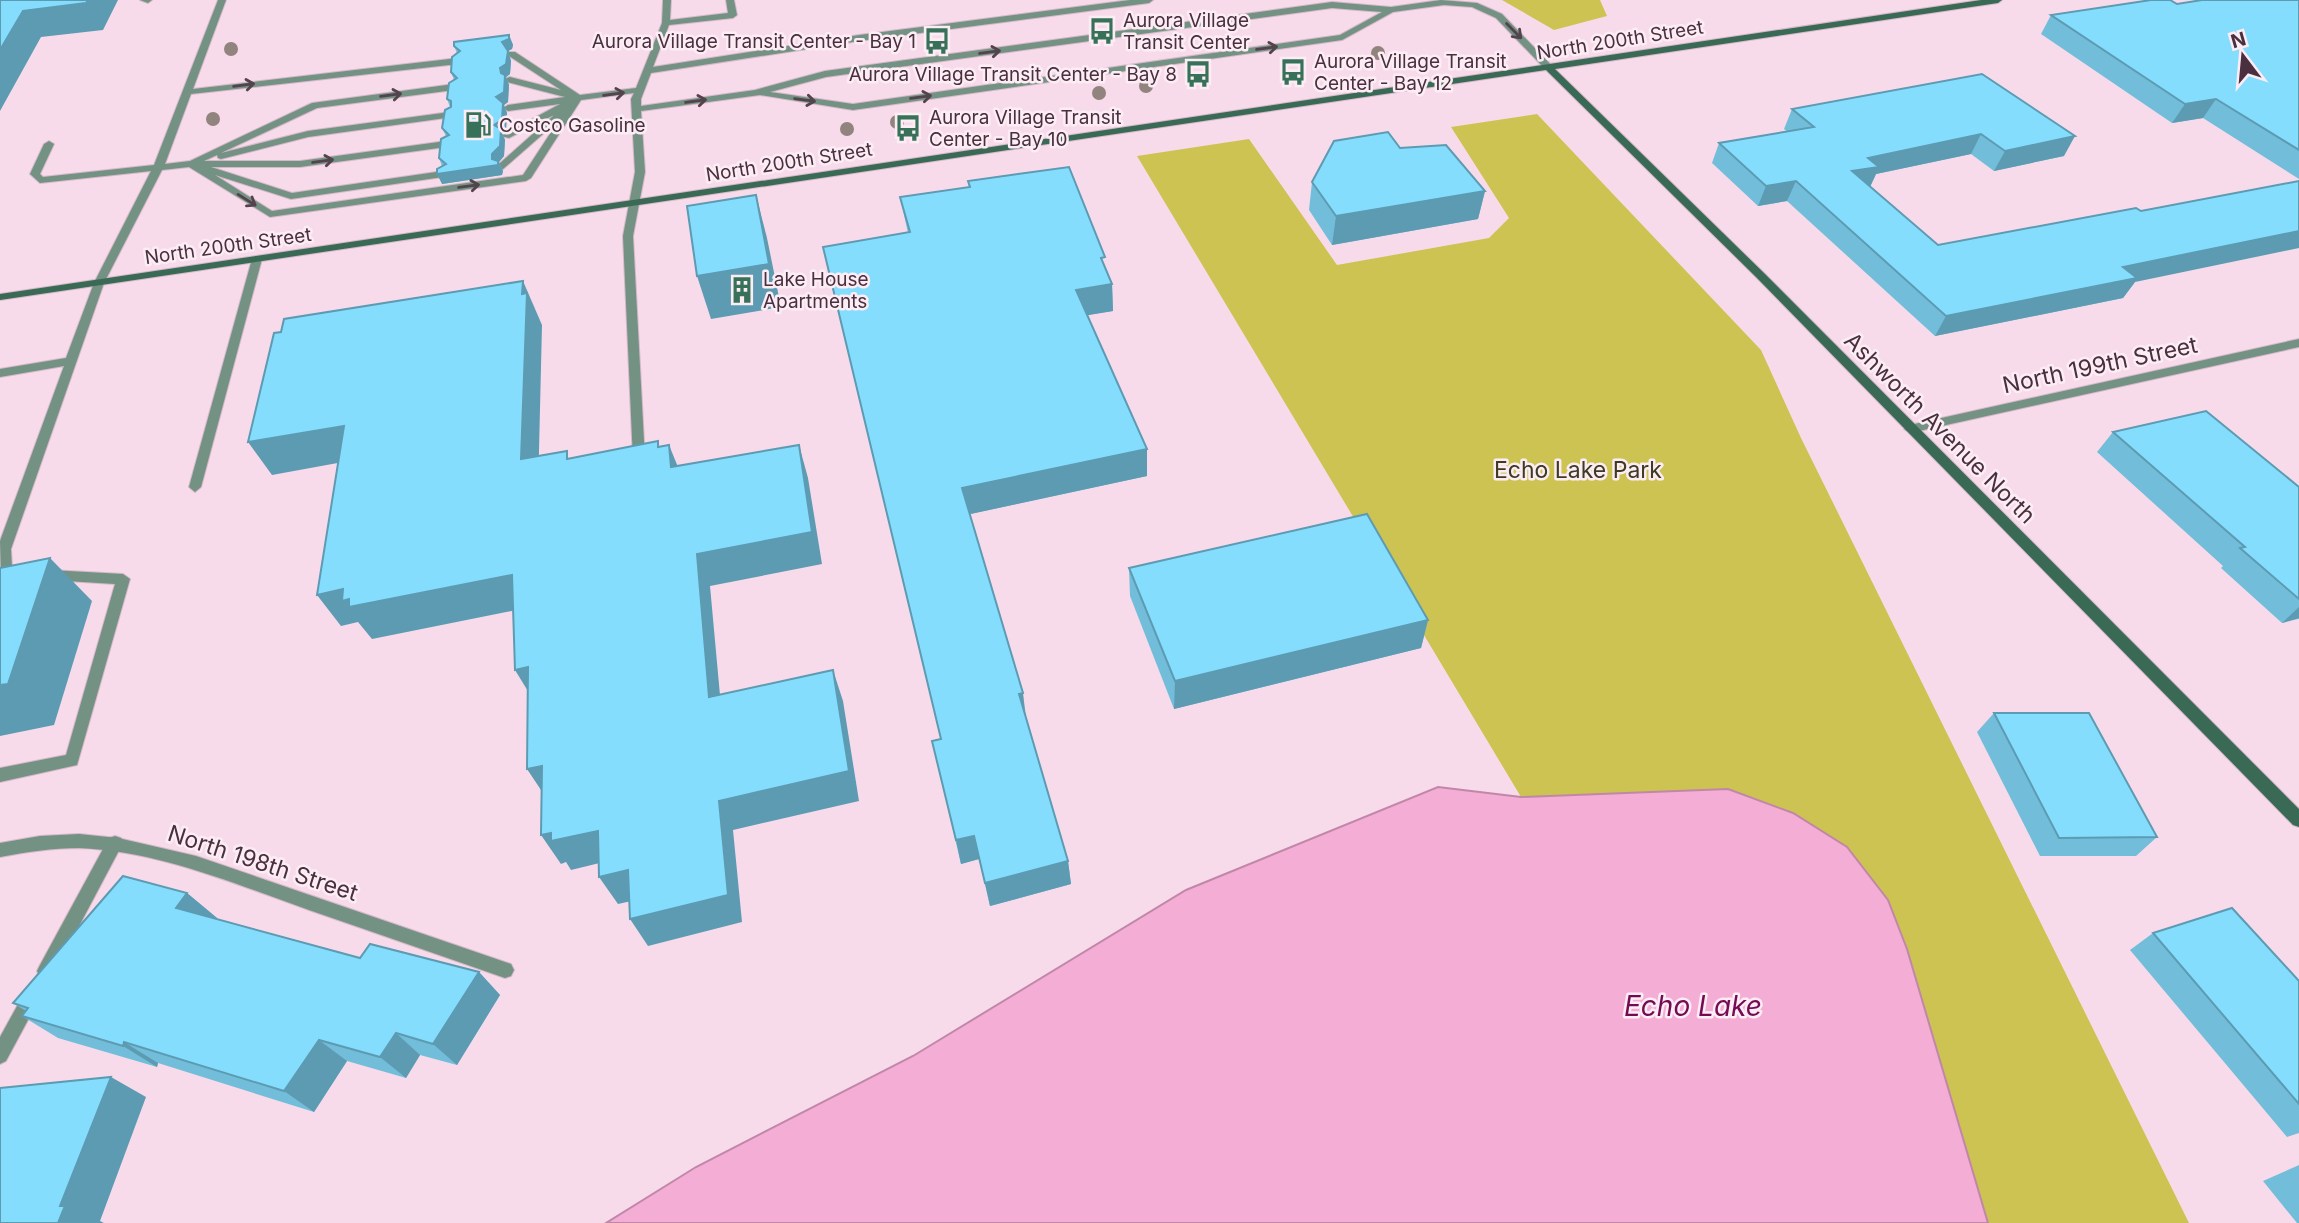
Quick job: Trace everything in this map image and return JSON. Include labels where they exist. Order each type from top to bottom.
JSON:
[{"type":"street","points":[[0,775],[72,760],[123,579],[6,572],[4,549],[99,283],[158,168],[222,0]]},
{"type":"street","points":[[639,460],[628,236],[640,172],[637,109],[639,90],[666,23],[667,0]]},
{"type":"street","points":[[666,23],[733,15],[730,0]]},
{"type":"street","points":[[647,71],[859,38],[1149,0]]},
{"type":"street","name":"North 200th Street","points":[[0,297],[1998,0]]},
{"type":"street","points":[[637,109],[756,93],[825,74],[1332,5],[1391,10],[1429,2],[1459,2],[1488,10],[1499,16],[1549,68]]},
{"type":"street","points":[[756,93],[853,107],[1342,37],[1391,10]]},
{"type":"street","points":[[512,54],[578,98]]},
{"type":"street","points":[[187,92],[457,61]]},
{"type":"street","name":"Ashworth Avenue North","points":[[1549,68],[1760,275],[2299,820]]},
{"type":"street","points":[[510,80],[578,98]]},
{"type":"street","points":[[189,164],[316,105],[454,87]]},
{"type":"street","points":[[508,108],[639,90]]},
{"type":"street","points":[[506,136],[578,98]]},
{"type":"street","points":[[189,164],[270,214],[526,178],[578,98]]},
{"type":"street","points":[[503,166],[578,98]]},
{"type":"street","points":[[50,144],[35,174],[40,180],[189,164],[308,134],[450,115]]},
{"type":"street","points":[[189,164],[300,164],[446,144]]},
{"type":"street","points":[[189,164],[291,196],[443,174]]},
{"type":"street","points":[[195,487],[257,259]]},
{"type":"street","name":"North 199th Street","points":[[1910,429],[2299,343]]},
{"type":"street","points":[[0,373],[69,361]]},
{"type":"street","name":"North 198th Street","points":[[0,850],[27,843],[115,844],[176,855],[505,970]]},
{"type":"street","points":[[0,1055],[115,844]]},
{"type":"green space","points":[[1502,0],[1600,0],[1607,16],[1554,30]]},
{"type":"green space","name":"Echo Lake Park","points":[[1537,114],[1761,350],[1801,438],[2189,1223],[1988,1223],[1907,948],[1888,900],[1847,847],[1793,813],[1728,789],[1521,797],[1137,156],[1249,139],[1337,265],[1489,238],[1509,218],[1451,127]]},
{"type":"water","name":"Echo Lake","points":[[1438,787],[1521,797],[1728,789],[1793,813],[1847,847],[1888,900],[1907,949],[1988,1223],[606,1223],[696,1167],[913,1056],[1186,890]]},
{"type":"building","points":[[0,0],[88,0],[86,3],[23,11],[0,50]]},
{"type":"building","points":[[2151,0],[2170,0],[2177,4],[2202,0],[2299,0],[2299,150],[2216,99],[2185,104],[2051,15]]},
{"type":"building","name":"Costco Gasoline","points":[[509,35],[509,39],[502,42],[508,51],[506,64],[500,68],[505,75],[504,92],[496,97],[503,103],[502,120],[494,125],[501,129],[500,146],[492,154],[492,159],[498,161],[498,165],[437,174],[437,169],[446,164],[439,158],[441,139],[449,135],[442,128],[445,110],[451,107],[451,101],[447,99],[449,83],[457,78],[451,72],[452,57],[460,51],[454,46],[454,42]]},
{"type":"building","points":[[1982,74],[2075,136],[2005,151],[1981,134],[1868,158],[1879,167],[1852,171],[1938,245],[2299,181],[2299,231],[2123,267],[2137,278],[1946,316],[1796,181],[1766,186],[1719,143],[1814,127],[1792,109]]},
{"type":"building","points":[[1388,132],[1400,148],[1446,145],[1485,191],[1336,216],[1312,182],[1334,141]]},
{"type":"building","points":[[1069,167],[1105,257],[1101,258],[1112,284],[1076,290],[1147,449],[962,488],[1023,693],[1019,694],[1068,861],[985,883],[974,836],[956,840],[932,741],[941,739],[823,247],[910,232],[900,197],[970,187],[968,181]]},
{"type":"building","points":[[756,195],[769,264],[697,276],[687,206]]},
{"type":"building","points":[[523,281],[522,294],[527,293],[521,459],[567,451],[567,459],[658,441],[658,447],[669,445],[671,467],[799,445],[812,532],[697,554],[709,697],[833,670],[849,771],[719,801],[728,895],[630,919],[628,870],[599,877],[598,831],[551,841],[551,833],[541,835],[542,766],[527,769],[528,667],[515,670],[512,575],[349,607],[349,599],[342,601],[343,589],[317,595],[344,426],[248,442],[274,333],[281,332],[284,319]]},
{"type":"building","points":[[2206,411],[2299,487],[2299,599],[2240,548],[2245,547],[2113,432]]},
{"type":"building","points":[[1367,514],[1428,620],[1175,681],[1129,568]]},
{"type":"building","points":[[50,558],[8,684],[0,685],[0,568]]},
{"type":"building","points":[[1994,713],[2089,713],[2157,837],[2059,838]]},
{"type":"building","points":[[123,876],[187,893],[176,908],[360,958],[370,944],[479,972],[433,1044],[396,1033],[380,1057],[319,1040],[284,1091],[124,1042],[123,1046],[22,1016],[28,1008],[13,1003]]},
{"type":"building","points":[[2232,908],[2299,981],[2299,1104],[2153,933]]},
{"type":"building","points":[[111,1077],[60,1206],[65,1206],[58,1223],[0,1223],[0,1088]]},
{"type":"place","name":"Aurora Village Transit Center","points":[[1102,31]]},
{"type":"place","name":"Aurora Village Transit Center - Bay 1","points":[[937,41]]},
{"type":"place","name":"Aurora Village Transit Center - Bay 12","points":[[1293,72]]},
{"type":"place","name":"Aurora Village Transit Center - Bay 8","points":[[1198,74]]},
{"type":"place","name":"Costco Gasoline","points":[[478,125]]},
{"type":"place","name":"Aurora Village Transit Center - Bay 10","points":[[908,128]]},
{"type":"place","name":"Lake House Apartments","points":[[742,290]]}]
